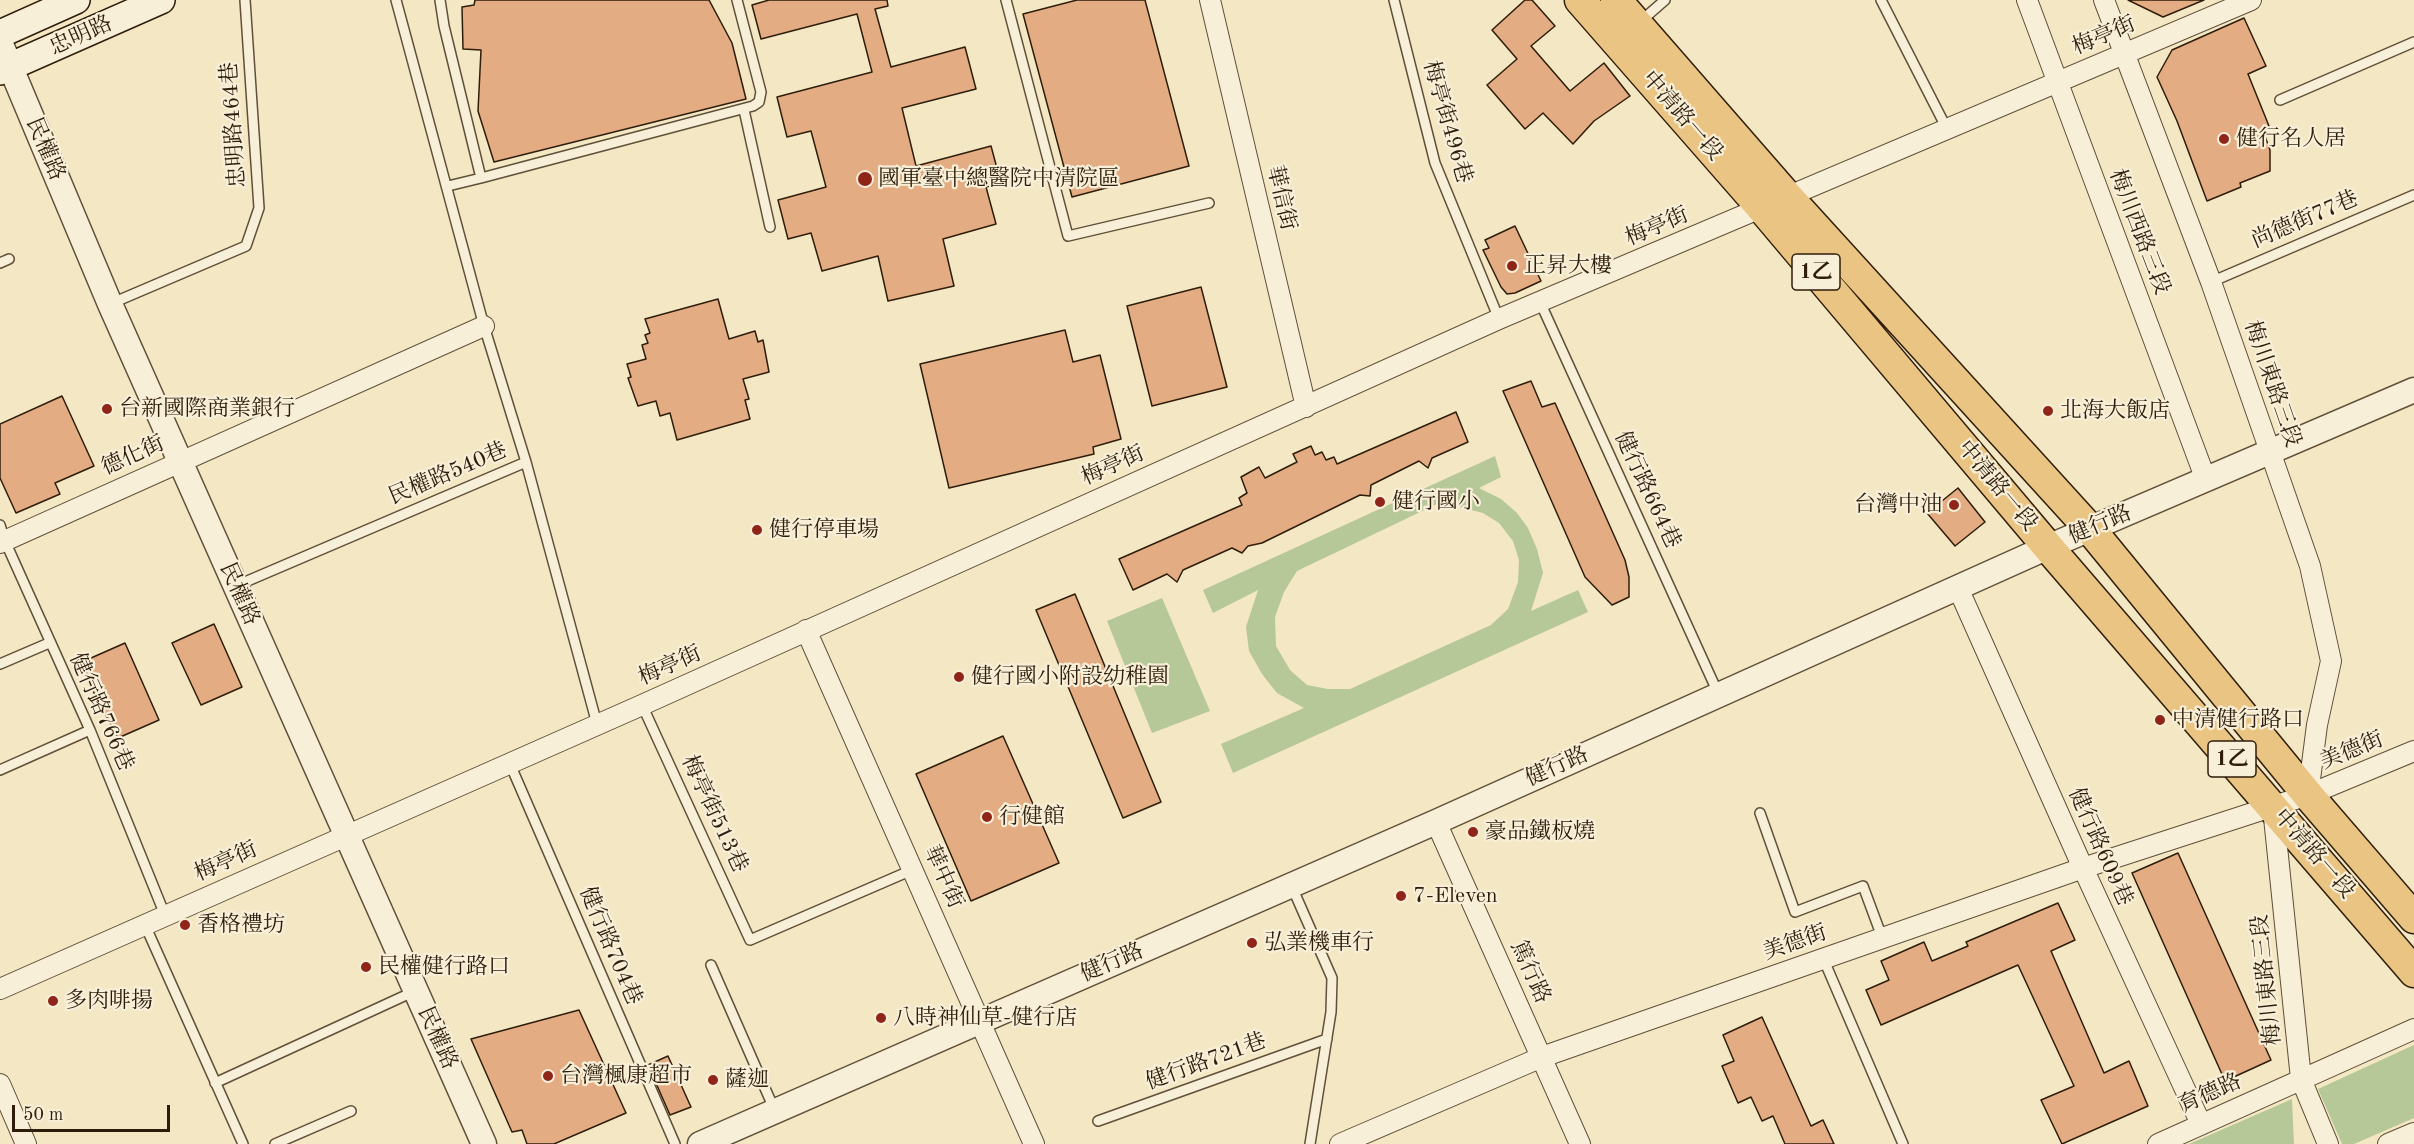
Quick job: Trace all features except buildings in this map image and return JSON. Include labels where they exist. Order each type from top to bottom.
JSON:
[{"type":"main road","name":"忠明路","points":[[0,34],[76,0]]},
{"type":"main road","name":"忠明路","points":[[5,69],[161,0]]},
{"type":"main road","name":"中清路一段","points":[[1580,0],[2090,529],[2308,795],[2414,918]]},
{"type":"main road","name":"中清路一段","points":[[1616,0],[2048,547],[2414,972]]},
{"type":"street","name":"華信街","points":[[1210,0],[1306,406]]},
{"type":"street","name":"梅川西路三段","points":[[2026,0],[2206,480]]},
{"type":"street","name":"梅川東路三段","points":[[2104,0],[2211,282],[2310,566],[2331,661],[2317,725],[2308,795]]},
{"type":"street","name":"梅亭街","points":[[0,989],[510,764],[1499,320],[2251,0]]},
{"type":"street","name":"民權路","points":[[0,42],[5,69],[484,1144]]},
{"type":"street","name":"德化街","points":[[2,537],[180,462],[484,326]]},
{"type":"street","name":"健行路","points":[[700,1144],[1436,822],[2048,547],[2413,394]]},
{"type":"street","name":"健行路609巷","points":[[1958,588],[2201,1124]]},
{"type":"street","name":"華中街","points":[[806,630],[1034,1144]]},
{"type":"street","name":"美德街","points":[[1340,1144],[1542,1057],[2083,867],[2308,795],[2414,751]]},
{"type":"street","name":"梅川東路三段","points":[[2273,806],[2301,1079],[2328,1144]]},
{"type":"street","name":"篤行路","points":[[1436,822],[1580,1144]]},
{"type":"street","name":"育德路","points":[[2158,1144],[2414,1029]]},
{"type":"street","points":[[0,1084],[26,1144]]},
{"type":"street","points":[[2388,1144],[2414,1132]]},
{"type":"lane","name":"忠明路464巷","points":[[110,304],[246,246],[259,208],[245,0]]},
{"type":"lane","points":[[396,0],[484,326],[526,462]]},
{"type":"lane","points":[[440,0],[444,26],[482,178]]},
{"type":"lane","points":[[448,186],[744,110],[759,102],[761,92],[737,0]]},
{"type":"lane","points":[[1006,0],[1068,236],[1209,203]]},
{"type":"lane","name":"梅亭街496巷","points":[[1394,0],[1434,163],[1499,320]]},
{"type":"lane","points":[[1637,24],[1665,0]]},
{"type":"lane","points":[[1881,0],[1947,129]]},
{"type":"lane","points":[[2280,100],[2414,42]]},
{"type":"lane","points":[[744,110],[770,227]]},
{"type":"lane","name":"尚德街77巷","points":[[2211,282],[2414,195]]},
{"type":"lane","name":"健行路664巷","points":[[1540,302],[1719,695]]},
{"type":"lane","name":"民權路540巷","points":[[235,586],[526,462],[597,724]]},
{"type":"lane","name":"健行路766巷","points":[[2,537],[90,730],[165,915]]},
{"type":"lane","points":[[0,664],[49,643]]},
{"type":"lane","name":"梅亭街513巷","points":[[642,705],[750,940],[914,870]]},
{"type":"lane","points":[[0,770],[90,730]]},
{"type":"lane","name":"健行路704巷","points":[[510,764],[675,1144]]},
{"type":"lane","points":[[1760,813],[1795,912],[1863,886],[1882,937]]},
{"type":"lane","points":[[1292,885],[1332,978],[1331,1012],[1310,1144]]},
{"type":"lane","points":[[145,925],[243,1144]]},
{"type":"lane","points":[[1823,958],[1903,1144]]},
{"type":"lane","points":[[711,965],[775,1111]]},
{"type":"lane","points":[[215,1083],[416,991]]},
{"type":"lane","name":"健行路721巷","points":[[1098,1121],[1327,1039]]},
{"type":"lane","points":[[275,1144],[351,1111]]},
{"type":"green space","points":[[1495,456],[1501,477],[1479,488],[1501,499],[1517,513],[1528,528],[1537,549],[1543,573],[1531,611],[1578,590],[1588,612],[1233,773],[1221,744],[1304,708],[1277,693],[1262,674],[1249,651],[1246,627],[1258,590],[1213,613],[1203,590]],"holes":[[[1441,502],[1483,513],[1499,523],[1513,541],[1519,560],[1518,582],[1508,609],[1491,625],[1350,689],[1328,689],[1307,685],[1290,670],[1276,646],[1275,617],[1284,592],[1297,571]]]},
{"type":"green space","points":[[1162,598],[1210,711],[1152,733],[1107,621]]},
{"type":"green space","points":[[2414,1045],[2414,1118],[2354,1144],[2342,1144],[2318,1089]]},
{"type":"green space","points":[[2292,1099],[2294,1144],[2189,1144]]},
{"type":"place","name":"健行名人居","points":[[2224,139]]},
{"type":"place","name":"國軍臺中總醫院中清院區","points":[[865,179]]},
{"type":"place","name":"正昇大樓","points":[[1512,266]]},
{"type":"place","name":"台新國際商業銀行","points":[[107,409]]},
{"type":"place","name":"北海大飯店","points":[[2048,411]]},
{"type":"place","name":"健行國小","points":[[1380,502]]},
{"type":"place","name":"台灣中油","points":[[1954,505]]},
{"type":"place","name":"健行停車場","points":[[757,530]]},
{"type":"place","name":"健行國小附設幼稚園","points":[[959,677]]},
{"type":"place","name":"中清健行路口","points":[[2160,720]]},
{"type":"place","name":"行健館","points":[[987,817]]},
{"type":"place","name":"豪品鐵板燒","points":[[1473,832]]},
{"type":"place","name":"7-Eleven","points":[[1401,896]]},
{"type":"place","name":"香格禮坊","points":[[185,925]]},
{"type":"place","name":"弘業機車行","points":[[1252,943]]},
{"type":"place","name":"民權健行路口","points":[[366,967]]},
{"type":"place","name":"多肉啡揚","points":[[53,1001]]},
{"type":"place","name":"八時神仙草-健行店","points":[[881,1018]]},
{"type":"place","name":"台灣楓康超市","points":[[548,1076]]},
{"type":"place","name":"薩迦","points":[[713,1080]]}]
